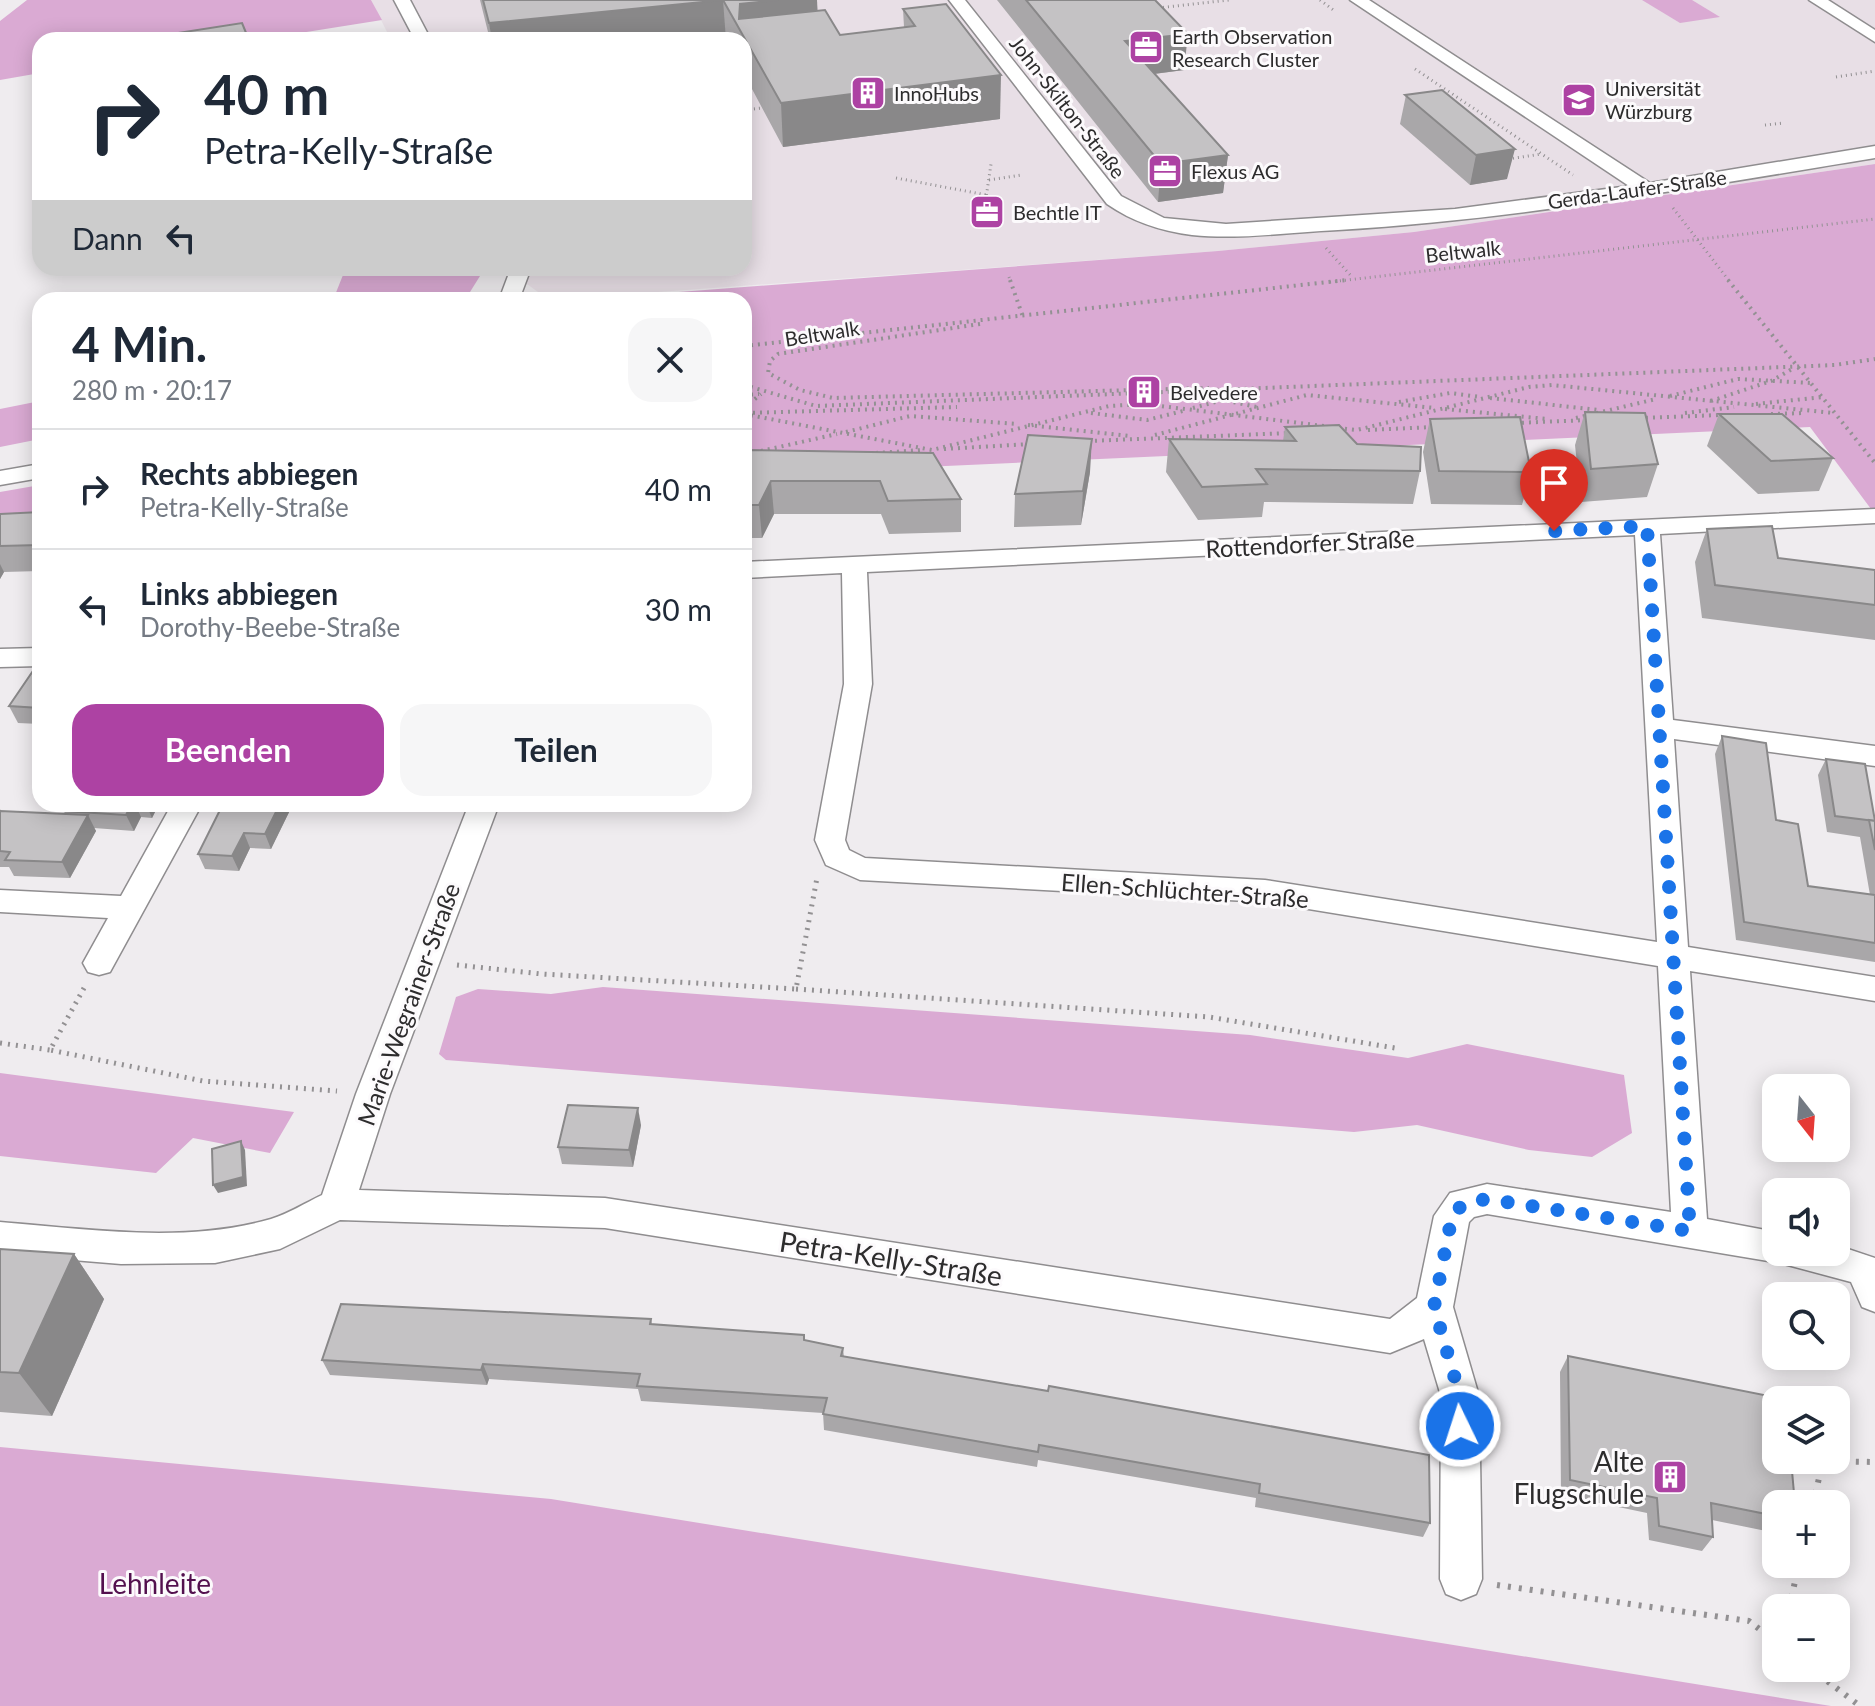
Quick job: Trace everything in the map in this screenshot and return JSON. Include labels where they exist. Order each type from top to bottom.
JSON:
[{"type":"street","points":[[402,0],[419,32]]},
{"type":"street","name":"John-Skilton-Straße","points":[[957,0],[972,29],[1106,191],[1130,212],[1177,227],[1398,221]]},
{"type":"street","points":[[1358,0],[1646,189]]},
{"type":"street","points":[[1817,0],[1875,37]]},
{"type":"street","name":"Gerda-Laufer-Straße","points":[[1398,221],[1646,189],[1875,152]]},
{"type":"street","points":[[0,478],[32,472]]},
{"type":"street","name":"Rottendorfer Straße","points":[[752,570],[1875,516]]},
{"type":"street","points":[[1647,526],[1690,1231]]},
{"type":"street","points":[[837,857],[830,840],[858,684],[854,566]]},
{"type":"street","points":[[0,658],[32,657]]},
{"type":"street","points":[[1657,727],[1875,756]]},
{"type":"street","points":[[99,963],[183,812]]},
{"type":"street","name":"Marie-Wegrainer-Straße","points":[[336,1205],[373,1094],[481,812]]},
{"type":"street","name":"Ellen-Schlüchter-Straße","points":[[837,857],[860,869],[1265,891],[1875,989]]},
{"type":"street","points":[[0,901],[129,908]]},
{"type":"street","points":[[1461,1579],[1460,1396],[1434,1307],[1452,1216],[1463,1204],[1487,1199],[1762,1245]]},
{"type":"street","points":[[0,1238],[121,1248],[215,1247],[280,1233],[336,1205]]},
{"type":"street","name":"Petra-Kelly-Straße","points":[[336,1205],[605,1213],[1390,1336],[1409,1329],[1434,1307]]},
{"type":"street","points":[[1850,1264],[1865,1271],[1875,1295]]},
{"type":"path","points":[[1151,9],[1229,0]]},
{"type":"path","points":[[1836,77],[1875,71]]},
{"type":"path","points":[[752,109],[762,108]]},
{"type":"path","points":[[1488,128],[1538,120]]},
{"type":"path","points":[[1765,125],[1784,123]]},
{"type":"path","points":[[1501,160],[1580,147]]},
{"type":"path","points":[[985,205],[991,164]]},
{"type":"path","points":[[989,180],[1022,175]]},
{"type":"path","points":[[896,178],[987,195]]},
{"type":"path","points":[[1673,207],[1795,367],[1812,383],[1875,463]]},
{"type":"path","name":"Beltwalk","points":[[1875,219],[1352,277],[1055,314],[778,354],[767,367],[768,373],[779,381],[811,394],[833,398],[1262,387],[1795,367],[1875,359]]},
{"type":"path","points":[[1323,245],[1352,277]]},
{"type":"path","points":[[1009,277],[1023,317]]},
{"type":"path","name":"Beltwalk","points":[[752,345],[1055,314]]},
{"type":"path","points":[[1706,402],[1771,381],[1795,367]]},
{"type":"path","points":[[758,452],[910,416],[1146,438],[1307,395],[1567,421],[1738,379],[1812,383]]},
{"type":"path","points":[[772,385],[779,381]]},
{"type":"path","points":[[752,414],[932,450],[1109,406],[1144,404],[1357,430],[1529,387],[1552,385],[1834,413]]},
{"type":"path","name":"Beltwalk","points":[[752,387],[816,406],[1167,394],[1262,387]]},
{"type":"path","points":[[1389,403],[1450,393],[1654,417],[1823,397]]},
{"type":"path","points":[[752,395],[761,394],[752,404]]},
{"type":"path","points":[[1084,412],[1147,420],[1223,400],[1262,408]]},
{"type":"path","points":[[752,412],[957,407]]},
{"type":"path","points":[[1759,414],[1834,413]]},
{"type":"path","points":[[1625,418],[1729,415]]},
{"type":"path","points":[[1507,424],[1610,419]]},
{"type":"path","points":[[1312,432],[1447,426]]},
{"type":"path","points":[[1085,441],[1297,432]]},
{"type":"path","points":[[869,453],[1039,444]]},
{"type":"path","points":[[796,989],[815,881],[837,857]]},
{"type":"path","points":[[424,961],[542,974],[1209,1017],[1395,1048]]},
{"type":"path","points":[[50,1050],[99,963]]},
{"type":"path","points":[[0,1043],[203,1081],[373,1094]]},
{"type":"path","points":[[1816,1490],[1823,1461],[1875,1462]]},
{"type":"path","points":[[1461,1579],[1749,1621],[1762,1631]]},
{"type":"path","points":[[1828,1682],[1860,1706]]},
{"type":"shaded area","points":[[371,0],[1875,0],[1875,164],[1414,232],[1218,251],[658,292],[538,292],[516,276],[752,276],[752,32],[387,32]]},
{"type":"green space","points":[[27,0],[371,0],[382,20],[306,32],[32,32],[32,74],[0,80],[0,21]]},
{"type":"green space","points":[[1642,0],[1692,0],[1720,17],[1680,23]]},
{"type":"green space","points":[[1875,164],[1875,508],[1871,509],[1810,427],[752,475],[752,292],[679,292],[1218,251],[1414,232]]},
{"type":"green space","points":[[343,276],[480,276],[470,292],[336,292]]},
{"type":"green space","points":[[32,403],[32,441],[0,447],[0,409]]},
{"type":"green space","points":[[32,486],[32,520],[0,521],[0,492]]},
{"type":"green space","points":[[603,987],[1250,1035],[1408,1058],[1467,1044],[1624,1075],[1632,1133],[1592,1157],[1529,1150],[1417,1125],[1354,1132],[446,1060],[439,1054],[456,997],[478,989],[551,994]]},
{"type":"green space","points":[[0,1073],[294,1112],[270,1153],[193,1138],[156,1173],[0,1156]]},
{"type":"green space","name":"Lehnleite","points":[[0,1447],[551,1499],[1831,1706],[0,1706]]},
{"type":"building","points":[[483,0],[723,0],[489,23]]},
{"type":"building","points":[[723,0],[778,0],[740,4],[739,19],[825,10],[840,35],[915,26],[903,9],[946,4],[1001,75],[781,103],[752,52],[752,32],[741,32]]},
{"type":"building","points":[[1026,0],[1155,0],[1188,34],[1125,41],[1228,155],[1161,164]]},
{"type":"building","points":[[242,23],[246,32],[184,32]]},
{"type":"building","points":[[1442,90],[1515,149],[1476,155],[1405,95]]},
{"type":"building","points":[[1585,412],[1645,413],[1658,464],[1591,469]]},
{"type":"building","points":[[1719,414],[1782,414],[1833,458],[1771,461]]},
{"type":"building","points":[[1520,417],[1531,472],[1439,471],[1430,419]]},
{"type":"building","points":[[1339,425],[1357,444],[1421,447],[1420,471],[1256,469],[1267,484],[1202,487],[1169,439],[1296,441],[1285,427]]},
{"type":"building","points":[[1028,435],[1092,439],[1083,491],[1015,494]]},
{"type":"building","points":[[752,450],[933,453],[961,499],[888,501],[880,481],[771,481],[759,505],[752,505]]},
{"type":"building","points":[[32,512],[32,545],[0,546],[0,514]]},
{"type":"building","points":[[1772,526],[1778,558],[1875,570],[1875,605],[1715,585],[1707,529]]},
{"type":"building","points":[[32,672],[32,707],[9,706]]},
{"type":"building","points":[[1722,736],[1766,743],[1776,820],[1798,824],[1808,886],[1875,895],[1875,943],[1744,922]]},
{"type":"building","points":[[1826,759],[1865,764],[1875,821],[1835,816]]},
{"type":"building","points":[[0,811],[88,815],[62,862],[5,860],[10,852],[0,851]]},
{"type":"building","points":[[80,812],[128,812],[126,815]]},
{"type":"building","points":[[219,812],[276,812],[265,834],[244,833],[232,856],[198,854]]},
{"type":"building","points":[[1869,820],[1875,821],[1875,850]]},
{"type":"building","points":[[568,1105],[638,1108],[629,1150],[558,1147]]},
{"type":"building","points":[[241,1141],[243,1177],[213,1185],[212,1149]]},
{"type":"building","points":[[0,1249],[74,1254],[19,1373],[0,1372]]},
{"type":"building","points":[[341,1304],[651,1319],[650,1324],[804,1335],[804,1340],[843,1348],[841,1356],[1048,1391],[1049,1386],[1429,1455],[1430,1523],[1259,1493],[1260,1484],[1039,1445],[1038,1452],[823,1414],[827,1398],[637,1386],[640,1374],[483,1364],[481,1370],[322,1360]]},
{"type":"building","name":"Alte Flugschule","points":[[1568,1356],[1762,1395],[1762,1474],[1792,1474],[1794,1490],[1762,1490],[1762,1513],[1711,1503],[1713,1537],[1659,1526],[1657,1498],[1570,1480]]},
{"type":"place","name":"Earth Observation Research Cluster","points":[[1146,47]]},
{"type":"place","name":"InnoHubs","points":[[868,93]]},
{"type":"place","name":"Universität Würzburg","points":[[1579,100]]},
{"type":"place","name":"Flexus AG","points":[[1165,171]]},
{"type":"place","name":"Bechtle IT","points":[[987,212]]},
{"type":"place","name":"Belvedere","points":[[1144,392]]},
{"type":"place","name":"Alte Flugschule","points":[[1670,1477]]},
{"type":"route","points":[[1460,1426],[1460,1396],[1434,1307],[1452,1216],[1463,1204],[1487,1199],[1690,1231],[1647,526],[1554,531]]}]
